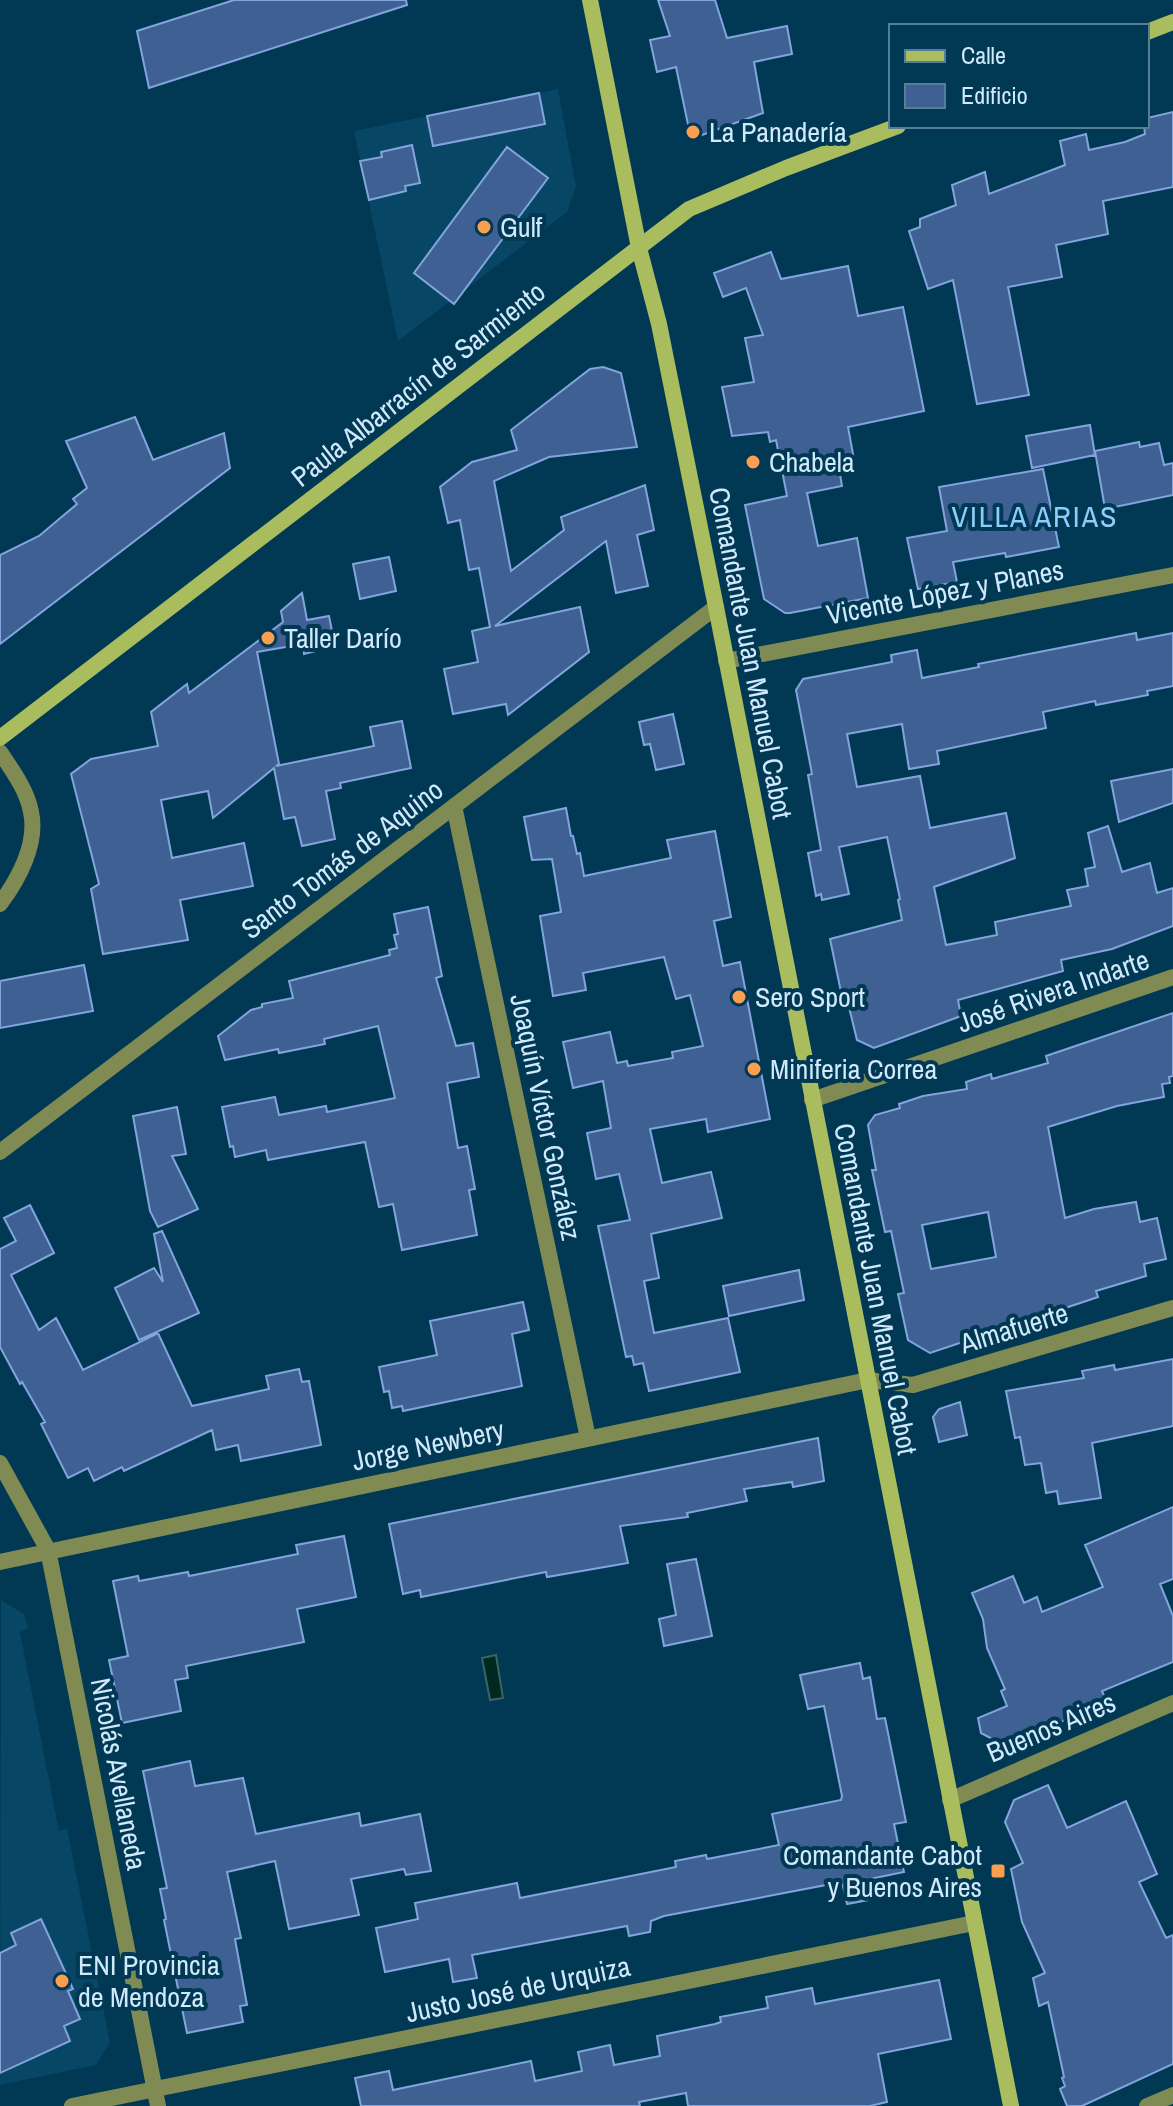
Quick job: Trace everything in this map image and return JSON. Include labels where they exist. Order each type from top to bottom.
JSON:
[{"type":"main road","name":"Comandante Juan Manuel Cabot","points":[[590,0],[639,248],[659,324],[716,607],[1011,2106]]},
{"type":"main road","points":[[1149,31],[1173,22]]},
{"type":"main road","name":"Paula Albarracín de Sarmiento","points":[[0,738],[689,209],[893,128]]},
{"type":"street","name":"Vicente López y Planes","points":[[726,661],[1173,575]]},
{"type":"street","name":"Santo Tomás de Aquino","points":[[0,1152],[716,607]]},
{"type":"street","points":[[0,752],[20,783],[31,813],[32,828],[20,871],[0,904]]},
{"type":"street","name":"Joaquín Víctor González","points":[[454,806],[588,1438]]},
{"type":"street","name":"José Rivera Indarte","points":[[812,1100],[1173,977]]},
{"type":"street","name":"Almafuerte","points":[[868,1380],[913,1385],[1173,1308]]},
{"type":"street","name":"Jorge Newbery","points":[[0,1562],[868,1380]]},
{"type":"street","name":"Nicolás Avellaneda","points":[[0,1463],[48,1550],[156,2098]]},
{"type":"street","name":"Buenos Aires","points":[[950,1800],[1173,1703]]},
{"type":"street","name":"Justo José de Urquiza","points":[[72,2106],[156,2098],[974,1923]]},
{"type":"street","points":[[1147,2106],[1173,2095]]},
{"type":"shaded area","points":[[558,89],[576,187],[567,212],[398,341],[354,131]]},
{"type":"shaded area","points":[[1,1600],[24,1614],[28,1628],[20,1632],[59,1831],[67,1828],[110,2042],[96,2065],[0,2085]]},
{"type":"shaded area","points":[[496,1655],[503,1698],[490,1700],[482,1658]]},
{"type":"building","points":[[234,0],[406,0],[407,5],[149,88],[137,31]]},
{"type":"building","points":[[658,0],[715,0],[727,38],[787,26],[792,54],[754,62],[763,113],[691,139],[676,67],[657,72],[650,40],[670,36]]},
{"type":"building","points":[[539,93],[545,124],[433,146],[427,116]]},
{"type":"building","points":[[1173,112],[1173,187],[1103,201],[1108,234],[1056,245],[1062,277],[1008,287],[1029,395],[977,404],[953,280],[928,289],[909,231],[920,227],[920,219],[956,205],[952,185],[985,172],[989,194],[1065,165],[1060,141],[1086,134],[1089,150],[1125,142],[1145,134],[1144,128],[1149,128],[1149,118]]},
{"type":"building","points":[[412,145],[420,183],[405,186],[406,191],[369,200],[360,161],[382,157],[381,152]]},
{"type":"building","points":[[507,147],[548,178],[454,304],[414,273]]},
{"type":"building","points":[[771,252],[781,279],[848,266],[858,316],[903,307],[924,411],[848,427],[855,465],[839,468],[842,486],[807,493],[818,546],[857,538],[868,598],[790,613],[764,599],[745,505],[787,496],[776,440],[770,442],[768,432],[732,436],[722,387],[754,382],[745,338],[763,335],[746,288],[723,297],[714,273]]},
{"type":"building","points":[[603,367],[621,373],[637,447],[549,457],[494,481],[511,571],[564,530],[561,517],[645,485],[654,530],[637,535],[648,586],[616,593],[606,541],[495,626],[580,607],[589,652],[508,715],[506,704],[453,714],[444,669],[478,662],[472,631],[490,627],[479,568],[469,570],[460,520],[448,523],[440,487],[472,462],[517,450],[511,430],[590,369]]},
{"type":"building","points":[[135,417],[153,460],[224,433],[230,468],[0,644],[0,555],[39,536],[77,504],[73,499],[87,488],[66,441]]},
{"type":"building","points":[[1090,425],[1095,455],[1032,468],[1026,436]]},
{"type":"building","points":[[1139,442],[1140,447],[1159,443],[1164,465],[1173,463],[1173,495],[1105,509],[1095,451]]},
{"type":"building","points":[[1043,469],[1059,547],[1006,557],[1005,553],[953,562],[957,582],[918,589],[907,538],[947,531],[939,487]]},
{"type":"building","points":[[389,557],[396,591],[360,599],[353,564]]},
{"type":"building","points":[[302,593],[307,620],[329,616],[335,646],[304,654],[303,644],[257,652],[279,764],[276,766],[374,746],[370,727],[402,721],[411,768],[340,783],[341,788],[326,791],[335,839],[302,846],[295,817],[284,819],[274,768],[213,818],[208,791],[161,800],[172,858],[244,843],[253,886],[180,900],[188,940],[103,954],[91,889],[99,884],[71,774],[91,759],[158,746],[151,712],[187,684],[189,693],[283,622],[281,611]]},
{"type":"building","points":[[1136,633],[1137,640],[1173,633],[1173,686],[1147,691],[1148,695],[1096,705],[1095,701],[1043,712],[1046,728],[937,751],[939,764],[909,769],[902,724],[847,734],[857,787],[920,776],[930,828],[1006,813],[1015,858],[934,887],[946,945],[997,935],[995,922],[1071,906],[1067,890],[1088,886],[1085,869],[1095,867],[1088,833],[1108,826],[1122,872],[1150,863],[1157,893],[1173,888],[1173,926],[1112,949],[1061,960],[1063,971],[958,1000],[961,1016],[874,1048],[857,1040],[845,991],[841,992],[830,939],[902,920],[900,899],[887,837],[839,847],[849,894],[822,900],[821,894],[816,896],[808,853],[821,850],[808,775],[812,774],[796,690],[803,679],[892,662],[891,655],[917,650],[922,678]]},
{"type":"building","points":[[673,714],[684,764],[656,770],[650,744],[644,745],[639,722]]},
{"type":"building","points":[[1173,769],[1173,803],[1119,822],[1111,781]]},
{"type":"building","points":[[566,808],[584,876],[671,858],[667,840],[715,831],[731,917],[714,921],[723,966],[740,962],[770,1119],[708,1132],[706,1119],[650,1129],[662,1183],[711,1172],[722,1218],[651,1234],[659,1278],[644,1281],[654,1333],[728,1318],[740,1372],[649,1391],[643,1363],[634,1365],[632,1356],[626,1357],[598,1226],[630,1220],[619,1174],[596,1179],[587,1133],[611,1128],[603,1081],[573,1088],[563,1042],[610,1032],[617,1063],[627,1061],[628,1066],[673,1058],[672,1052],[703,1046],[690,995],[676,999],[664,957],[583,973],[586,990],[553,996],[540,916],[561,912],[552,859],[532,860],[524,817]]},
{"type":"building","points":[[428,907],[442,976],[436,978],[456,1046],[473,1043],[479,1077],[447,1083],[458,1148],[467,1146],[475,1189],[469,1190],[477,1235],[402,1250],[393,1204],[379,1207],[365,1142],[268,1160],[266,1150],[235,1157],[222,1107],[275,1097],[279,1115],[326,1106],[327,1112],[395,1098],[378,1026],[324,1039],[325,1044],[279,1053],[278,1049],[225,1060],[218,1036],[251,1010],[262,1007],[262,1004],[293,998],[289,981],[390,955],[389,950],[397,948],[394,914]]},
{"type":"building","points":[[84,965],[93,1011],[0,1028],[0,981]]},
{"type":"building","points":[[1173,1013],[1173,1076],[1169,1077],[1170,1083],[1162,1084],[1164,1097],[1117,1106],[1048,1127],[1065,1218],[1094,1209],[1136,1202],[1140,1222],[1157,1218],[1166,1259],[1144,1264],[1146,1276],[1096,1291],[1098,1297],[930,1353],[908,1340],[898,1294],[904,1293],[891,1231],[885,1232],[872,1170],[876,1170],[868,1125],[875,1115],[900,1108],[899,1104],[923,1096],[967,1089],[966,1082],[991,1074],[992,1079],[1048,1063],[1046,1056]],"holes":[[[988,1212],[996,1257],[931,1269],[922,1225]]]},
{"type":"building","points":[[177,1107],[186,1154],[172,1156],[198,1209],[158,1227],[150,1211],[133,1116]]},
{"type":"building","points":[[30,1205],[54,1253],[11,1275],[39,1330],[56,1318],[83,1370],[158,1333],[192,1406],[269,1389],[266,1376],[299,1369],[302,1382],[309,1381],[321,1445],[241,1461],[238,1445],[216,1450],[212,1430],[124,1471],[122,1467],[94,1481],[88,1468],[68,1478],[41,1424],[45,1422],[0,1347],[0,1249],[16,1241],[4,1218]]},
{"type":"building","points":[[162,1231],[199,1313],[139,1340],[115,1288],[154,1268],[163,1282],[154,1234]]},
{"type":"building","points":[[799,1270],[804,1300],[729,1316],[723,1286]]},
{"type":"building","points":[[523,1302],[529,1330],[512,1334],[522,1386],[403,1411],[402,1406],[392,1408],[389,1391],[384,1392],[379,1367],[437,1355],[430,1321]]},
{"type":"building","points":[[1173,1359],[1173,1426],[1092,1443],[1101,1498],[1059,1504],[1057,1491],[1046,1493],[1041,1463],[1025,1465],[1020,1437],[1015,1438],[1006,1391],[1084,1378],[1082,1371],[1114,1365],[1115,1370]]},
{"type":"building","points":[[960,1402],[967,1435],[939,1442],[933,1417],[939,1409]]},
{"type":"building","points":[[818,1438],[824,1481],[793,1487],[792,1482],[744,1489],[747,1501],[687,1513],[688,1517],[620,1526],[628,1563],[547,1577],[546,1572],[421,1597],[420,1590],[403,1594],[389,1524]]},
{"type":"building","points":[[1173,1507],[1173,1579],[1160,1584],[1173,1616],[1173,1662],[1102,1691],[1107,1702],[1005,1746],[981,1733],[978,1718],[1007,1706],[1001,1691],[1005,1689],[987,1648],[983,1619],[972,1593],[1013,1576],[1024,1603],[1037,1597],[1042,1612],[1103,1587],[1085,1545]]},
{"type":"building","points":[[344,1536],[356,1597],[297,1609],[304,1642],[186,1666],[188,1678],[175,1680],[181,1711],[122,1723],[109,1660],[128,1656],[113,1581],[138,1576],[139,1581],[188,1572],[189,1576],[298,1554],[296,1545]]},
{"type":"building","points":[[696,1559],[712,1636],[664,1646],[659,1619],[676,1615],[667,1564]]},
{"type":"building","points":[[860,1663],[863,1679],[870,1677],[877,1719],[885,1718],[906,1822],[894,1824],[904,1872],[865,1880],[869,1900],[847,1904],[842,1882],[664,1916],[651,1921],[650,1932],[629,1936],[627,1926],[472,1955],[477,1978],[453,1982],[449,1959],[385,1972],[376,1928],[418,1919],[415,1903],[517,1883],[520,1898],[676,1867],[675,1861],[706,1855],[707,1859],[779,1845],[772,1814],[841,1800],[842,1796],[824,1706],[808,1709],[800,1675]]},
{"type":"building","points":[[190,1761],[195,1786],[243,1778],[256,1834],[359,1813],[361,1826],[420,1814],[431,1871],[406,1875],[404,1869],[351,1879],[359,1915],[289,1929],[275,1861],[227,1872],[241,1938],[235,1939],[247,2005],[240,2006],[243,2022],[187,2033],[164,1920],[160,1889],[167,1888],[143,1771]]},
{"type":"building","points":[[1048,1785],[1067,1828],[1126,1801],[1157,1874],[1139,1882],[1166,1938],[1173,1935],[1173,2064],[1082,2106],[1067,2106],[1060,2089],[1065,2086],[1064,2077],[1048,2002],[1039,2006],[1033,1978],[1045,1973],[1022,1922],[1011,1869],[1023,1863],[1005,1822],[1014,1800]]},
{"type":"building","points":[[41,1919],[73,1989],[68,1991],[80,2019],[64,2026],[70,2041],[0,2073],[0,1953],[16,1945],[11,1933]]},
{"type":"building","points":[[939,1980],[951,2039],[878,2054],[887,2102],[870,2106],[688,2106],[686,2093],[639,2102],[640,2106],[361,2106],[355,2078],[389,2071],[393,2090],[531,2061],[535,2081],[582,2071],[578,2052],[610,2045],[614,2065],[660,2056],[657,2036],[715,2024],[721,2022],[720,2017],[768,2008],[766,1997],[812,1988],[815,2004]]},
{"type":"place","name":"La Panadería","points":[[693,132]]},
{"type":"place","name":"Gulf","points":[[484,227]]},
{"type":"place","name":"Chabela","points":[[753,462]]},
{"type":"place","name":"Taller Darío","points":[[268,638]]},
{"type":"place","name":"Sero Sport","points":[[739,997]]},
{"type":"place","name":"Miniferia Correa","points":[[754,1069]]},
{"type":"place","name":"Comandante Cabot y Buenos Aires","points":[[998,1871]]},
{"type":"place","name":"ENI Provincia de Mendoza","points":[[62,1981]]},
{"type":"district","name":"VILLA ARIAS","points":[[1035,517]]}]
